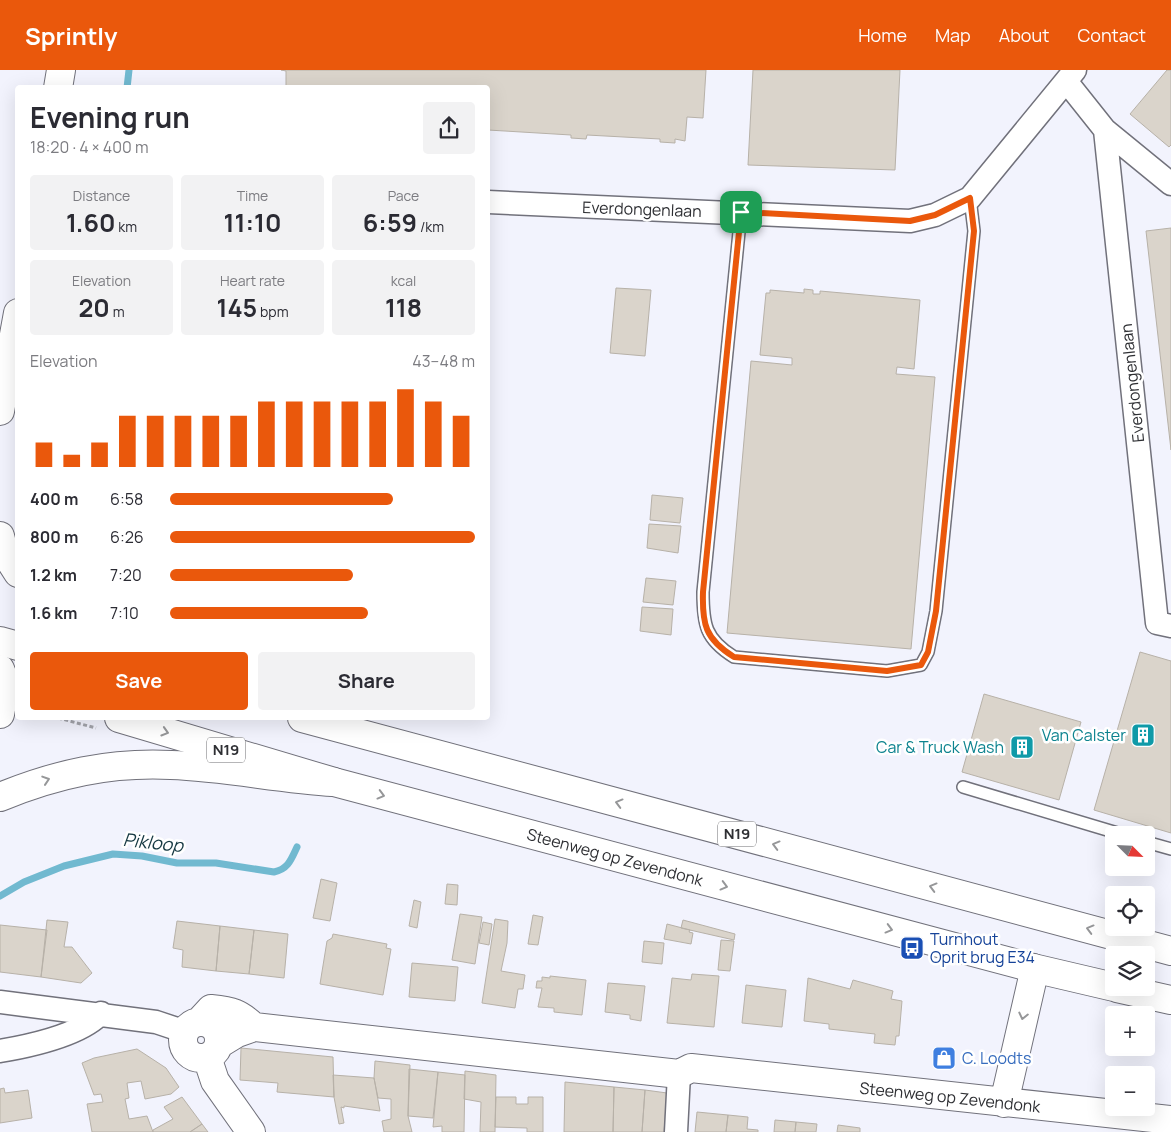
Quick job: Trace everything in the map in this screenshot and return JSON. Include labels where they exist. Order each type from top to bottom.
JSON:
[{"type":"main road","points":[[58,85],[61,70]]},
{"type":"main road","points":[[0,411],[15,329]]},
{"type":"main road","points":[[0,536],[4,551],[15,568]]},
{"type":"main road","points":[[0,641],[15,645]]},
{"type":"main road","points":[[0,714],[6,680]]},
{"type":"main road","name":"Steenweg op Zevendonk","points":[[126,720],[334,782],[1033,968],[1105,985]]},
{"type":"main road","name":"N19","points":[[309,720],[1171,951]]},
{"type":"main road","points":[[0,797],[55,777],[87,770],[137,766],[193,766],[291,779],[334,782]]},
{"type":"main road","points":[[1004,1103],[1032,981],[1033,968]]},
{"type":"main road","name":"Steenweg op Zevendonk","points":[[1154,996],[1171,1000]]},
{"type":"main road","points":[[192,1027],[211,1009],[232,1011],[244,1017],[254,1027]]},
{"type":"main road","points":[[192,1027],[207,1023],[214,1028],[218,1036],[213,1051],[215,1081],[251,1132]]},
{"type":"main road","name":"Steenweg op Zevendonk","points":[[213,1051],[237,1033],[254,1027],[680,1074],[691,1068],[1171,1120]]},
{"type":"street","name":"Everdongenlaan","points":[[490,202],[910,221],[935,215],[970,198],[1071,75],[1105,130],[1171,184]]},
{"type":"street","name":"Everdongenlaan","points":[[1105,130],[1158,623],[1171,626]]},
{"type":"street","points":[[0,1002],[101,1013],[192,1027]]},
{"type":"street","points":[[0,1051],[21,1047],[84,1028],[101,1013]]},
{"type":"street","points":[[676,1132],[680,1074]]},
{"type":"lane","points":[[741,212],[702,617],[710,637],[722,650],[734,657],[887,671],[921,665],[928,652],[936,611],[974,231],[970,198]]},
{"type":"lane","points":[[963,787],[1105,829]]},
{"type":"lane","points":[[1155,845],[1171,849]]},
{"type":"building","points":[[281,70],[706,70],[703,118],[687,117],[685,141],[675,139],[675,143],[660,142],[660,139],[587,135],[586,139],[571,138],[571,135],[490,130],[490,85],[286,85],[286,71]]},
{"type":"building","points":[[753,70],[900,70],[895,170],[748,165]]},
{"type":"building","points":[[1167,70],[1171,70],[1171,145],[1169,147],[1130,114]]},
{"type":"building","points":[[1171,228],[1171,450],[1146,231]]},
{"type":"building","points":[[616,288],[651,290],[645,356],[610,353]]},
{"type":"building","points":[[804,289],[813,290],[813,294],[820,294],[820,291],[920,300],[914,369],[897,367],[896,374],[935,377],[911,649],[727,633],[751,361],[792,365],[792,358],[760,355],[766,293],[770,293],[770,290],[804,293]]},
{"type":"building","points":[[652,495],[683,498],[680,523],[650,520]]},
{"type":"building","points":[[649,524],[681,526],[678,553],[647,548]]},
{"type":"building","points":[[646,578],[676,581],[673,605],[643,602]]},
{"type":"building","points":[[642,607],[673,609],[671,635],[640,631]]},
{"type":"building","name":"Van Calster","points":[[1140,652],[1171,661],[1171,833],[1155,828],[1155,826],[1148,826],[1094,810]]},
{"type":"building","name":"Car & Truck Wash","points":[[984,694],[1081,722],[1059,800],[962,772]]},
{"type":"building","points":[[321,879],[337,883],[330,921],[313,918]]},
{"type":"building","points":[[447,884],[458,885],[457,905],[445,904]]},
{"type":"building","points":[[414,900],[421,902],[417,928],[409,926]]},
{"type":"building","points":[[460,914],[482,917],[475,964],[452,960]]},
{"type":"building","points":[[533,915],[543,917],[538,945],[528,944]]},
{"type":"building","points":[[495,919],[508,921],[507,943],[501,971],[525,975],[523,989],[518,989],[515,1008],[482,1003]]},
{"type":"building","points":[[47,920],[68,922],[64,947],[72,947],[92,973],[81,983],[41,977]]},
{"type":"building","points":[[683,920],[735,934],[734,940],[681,928]]},
{"type":"building","points":[[177,921],[220,926],[216,971],[182,967],[183,950],[173,948]]},
{"type":"building","points":[[483,922],[492,924],[489,945],[479,943]]},
{"type":"building","points":[[667,924],[690,930],[689,932],[693,933],[691,944],[664,939]]},
{"type":"building","points":[[0,925],[47,930],[41,977],[0,972]]},
{"type":"building","points":[[220,926],[254,930],[249,974],[216,971]]},
{"type":"building","points":[[254,930],[288,934],[284,978],[249,974]]},
{"type":"building","points":[[333,934],[387,944],[386,948],[391,949],[383,995],[320,984],[327,941],[332,938]]},
{"type":"building","points":[[721,940],[734,941],[730,971],[718,970]]},
{"type":"building","points":[[644,941],[664,943],[662,964],[642,962]]},
{"type":"building","points":[[412,963],[458,967],[455,1001],[409,997]]},
{"type":"building","points":[[692,974],[719,976],[714,1027],[667,1023],[672,978],[691,980]]},
{"type":"building","points":[[550,976],[586,980],[582,1015],[554,1012],[554,1008],[538,1007],[542,988],[536,988],[537,981],[542,981],[542,977],[550,978]]},
{"type":"building","points":[[808,978],[850,989],[853,980],[893,991],[891,999],[902,1001],[899,1036],[896,1036],[895,1045],[874,1043],[875,1034],[829,1029],[829,1024],[804,1021]]},
{"type":"building","points":[[608,983],[645,986],[641,1021],[630,1019],[630,1015],[605,1012]]},
{"type":"building","points":[[746,985],[786,990],[782,1027],[742,1023]]},
{"type":"building","points":[[241,1048],[333,1057],[334,1097],[277,1092],[278,1083],[240,1080]]},
{"type":"building","points":[[137,1049],[166,1068],[179,1087],[171,1094],[145,1099],[141,1081],[127,1083],[129,1098],[125,1099],[129,1119],[147,1116],[153,1132],[92,1132],[87,1104],[103,1102],[101,1094],[94,1095],[82,1063],[94,1058]]},
{"type":"building","points":[[375,1061],[410,1065],[408,1116],[412,1132],[384,1132],[382,1121],[391,1119],[391,1099],[378,1098],[374,1078]]},
{"type":"building","points":[[409,1069],[438,1072],[433,1118],[408,1116]]},
{"type":"building","points":[[465,1071],[496,1075],[495,1132],[480,1132],[481,1102],[464,1099]]},
{"type":"building","points":[[438,1072],[465,1075],[464,1132],[442,1132],[442,1126],[433,1127]]},
{"type":"building","points":[[333,1075],[374,1078],[380,1111],[344,1106],[344,1108],[341,1107],[344,1123],[339,1124],[334,1097]]},
{"type":"building","points":[[565,1082],[614,1087],[613,1132],[564,1132]]},
{"type":"building","points":[[614,1087],[645,1090],[642,1132],[613,1132]]},
{"type":"building","points":[[4,1088],[5,1093],[28,1090],[32,1118],[0,1123],[0,1089]]},
{"type":"building","points":[[645,1090],[667,1093],[664,1132],[642,1132]]},
{"type":"building","points":[[182,1097],[202,1124],[190,1132],[153,1132],[153,1130],[173,1119],[164,1107]]},
{"type":"building","points":[[496,1097],[516,1097],[516,1104],[528,1104],[528,1097],[543,1097],[543,1132],[527,1132],[527,1128],[495,1127]]},
{"type":"building","points":[[697,1112],[728,1115],[726,1132],[695,1132]]},
{"type":"building","points":[[728,1115],[748,1117],[747,1129],[758,1130],[758,1132],[726,1132]]},
{"type":"building","points":[[775,1120],[796,1122],[795,1132],[774,1132]]},
{"type":"building","points":[[796,1122],[817,1124],[816,1132],[795,1132]]},
{"type":"building","points":[[202,1124],[208,1132],[190,1132]]},
{"type":"building","points":[[838,1125],[860,1128],[860,1132],[837,1132]]},
{"type":"waterway","name":"Pikloop","points":[[127,85],[129,70]]},
{"type":"waterway","name":"Pikloop","points":[[0,896],[24,882],[64,866],[113,854],[142,856],[177,863],[216,863],[274,872],[286,866],[297,847]]},
{"type":"place","name":"Van Calster","points":[[1143,735]]},
{"type":"place","name":"Car & Truck Wash","points":[[1022,747]]},
{"type":"place","name":"Turnhout Oprit brug E34","points":[[912,948]]},
{"type":"place","name":"C. Loodts","points":[[944,1058]]},
{"type":"route","points":[[970,198],[974,231],[936,611],[928,652],[921,665],[887,671],[734,657],[722,650],[710,637],[702,617],[741,212],[910,221],[935,215],[970,198]]}]
